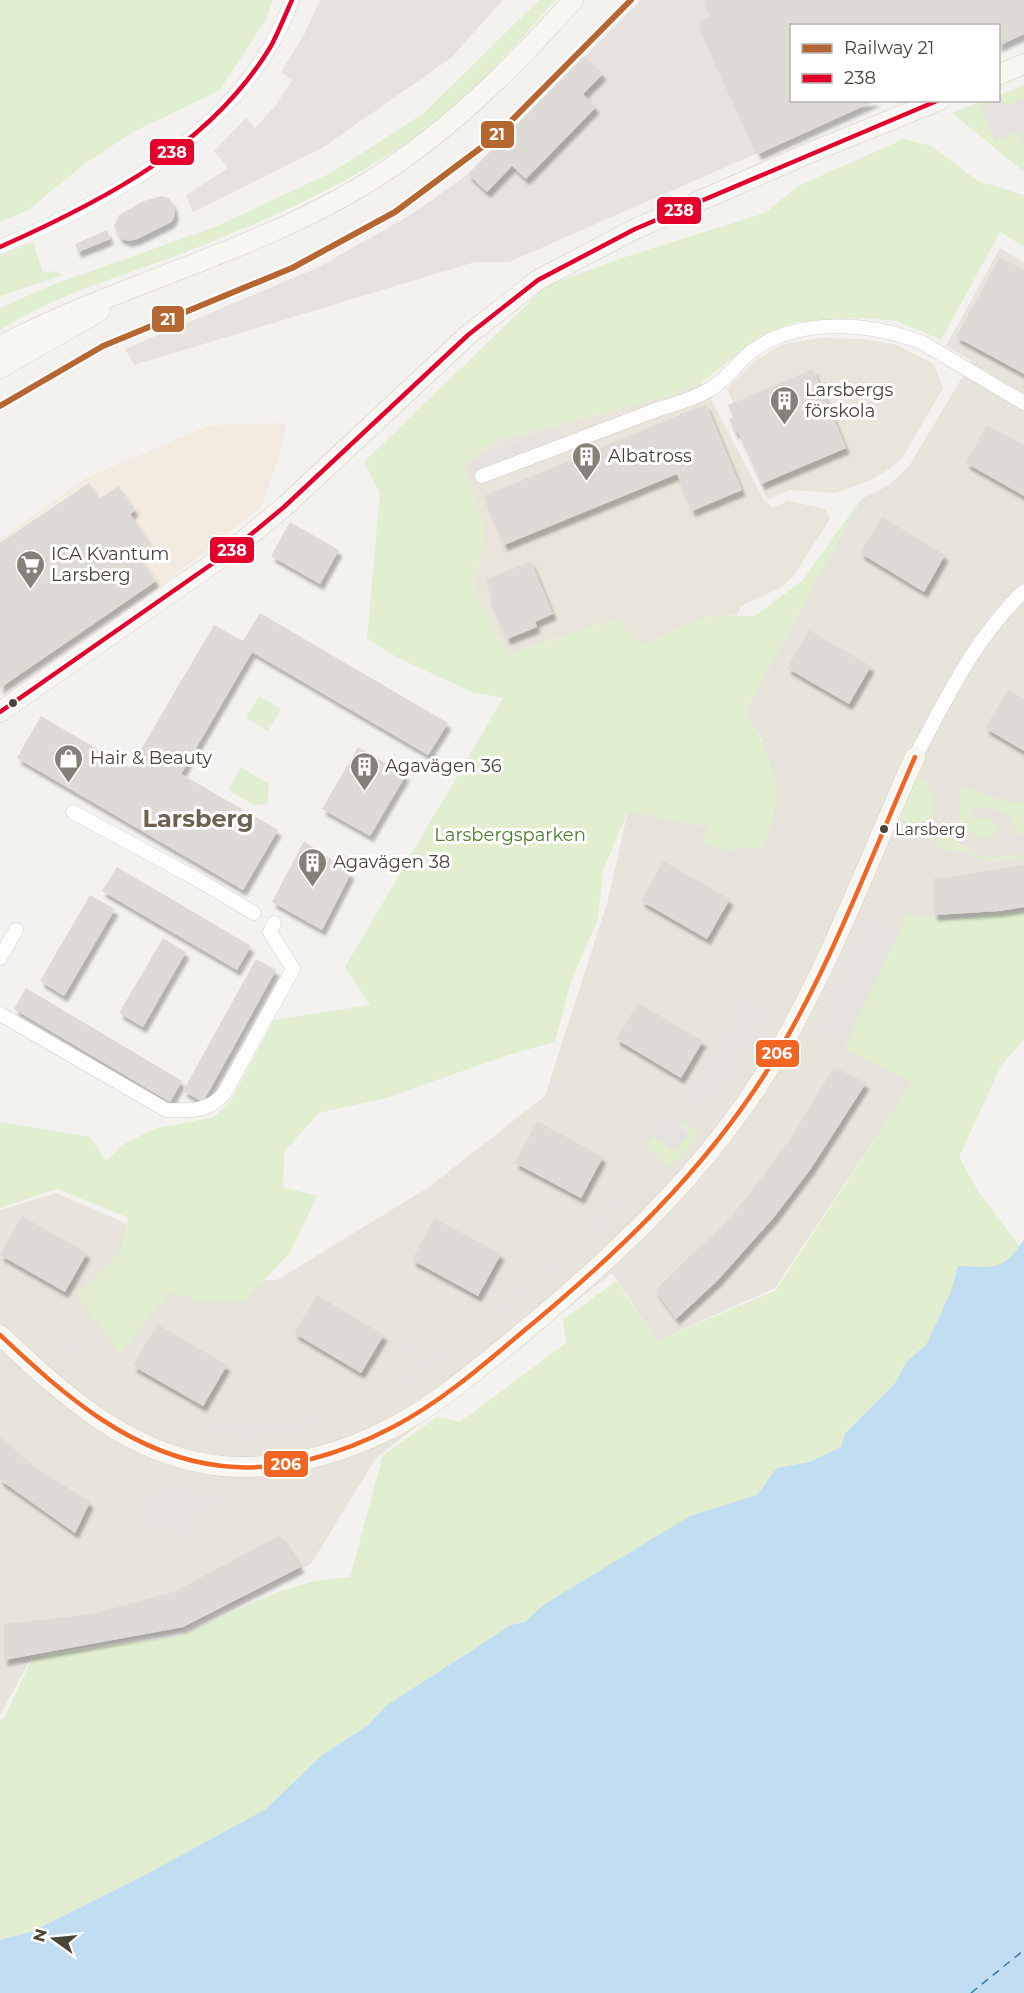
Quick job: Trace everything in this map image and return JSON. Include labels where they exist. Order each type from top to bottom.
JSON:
[{"type":"street","points":[[0,247],[70,216],[114,191],[207,124],[240,90],[280,32],[292,0]]},
{"type":"street","points":[[0,368],[164,278],[324,206],[361,186],[423,146],[475,103],[573,0]]},
{"type":"street","points":[[1000,75],[1024,64]]},
{"type":"street","points":[[0,712],[232,550],[284,507],[468,335],[538,280],[635,229],[814,151],[935,102]]},
{"type":"street","points":[[0,346],[69,312],[164,278]]},
{"type":"street","points":[[482,476],[712,388],[753,350],[787,333],[804,330],[863,328],[905,336],[923,343],[1024,403]]},
{"type":"street","points":[[0,1335],[54,1387],[117,1433],[165,1454],[222,1466],[280,1464],[373,1437],[408,1419],[471,1374],[580,1284],[666,1202],[721,1137],[768,1070],[802,1011],[915,757],[975,647],[998,616],[1024,591]]},
{"type":"street","points":[[73,812],[254,913]]},
{"type":"street","points":[[0,1014],[166,1110],[193,1111],[204,1108],[215,1104],[224,1094],[293,969],[270,932],[274,923]]},
{"type":"street","points":[[0,958],[15,930]]},
{"type":"shaded area","points":[[320,0],[503,0],[451,58],[322,148],[193,212],[186,195],[228,168],[214,151],[246,118],[255,128],[276,105],[292,80],[281,72],[304,35]]},
{"type":"shaded area","points":[[641,0],[1024,0],[1024,34],[1000,46],[1000,24],[790,24],[790,102],[874,102],[509,262],[475,262],[134,365],[125,349],[317,268],[412,214],[468,174]]},
{"type":"shaded area","points":[[1002,98],[1006,106],[1024,98],[1024,143],[1017,132],[995,141],[981,107],[993,102],[1000,102]]},
{"type":"shaded area","points":[[1000,248],[1024,262],[1024,911],[947,920],[907,915],[913,1082],[775,1288],[657,1341],[612,1273],[376,1458],[311,1564],[180,1631],[32,1657],[0,1715],[0,1210],[56,1193],[116,1219],[225,1281],[277,1280],[429,1187],[545,1096],[608,900],[628,811],[709,827],[762,740],[745,712],[861,499],[889,485],[909,466],[972,361],[946,346]]},
{"type":"shaded area","points":[[820,338],[863,339],[897,345],[934,364],[943,388],[903,457],[889,469],[871,480],[836,493],[789,490],[767,500],[761,484],[846,448],[813,369],[733,403],[727,388],[756,360],[781,345]]},
{"type":"shaded area","points":[[702,382],[764,500],[773,508],[788,501],[826,509],[830,519],[792,578],[780,588],[741,606],[737,615],[718,615],[702,619],[640,646],[617,619],[511,653],[502,646],[472,584],[481,556],[483,528],[463,465],[498,440],[669,396]]},
{"type":"shaded area","points":[[286,423],[281,451],[261,507],[175,575],[0,692],[0,539],[86,478],[210,425]]},
{"type":"shaded area","points":[[550,430],[581,442],[476,482],[468,463]]},
{"type":"shaded area","points":[[865,911],[899,932],[843,1049],[814,1033]]},
{"type":"shaded area","points":[[744,993],[772,1012],[742,1063],[709,1111],[688,1103],[687,1088],[720,1039]]},
{"type":"shaded area","points":[[668,1111],[689,1135],[675,1152],[651,1134]]},
{"type":"shaded area","points":[[631,1182],[640,1191],[601,1232],[592,1223]]},
{"type":"shaded area","points":[[551,1235],[555,1239],[484,1301],[480,1297]]},
{"type":"shaded area","points":[[566,1247],[573,1255],[490,1326],[483,1317]]},
{"type":"shaded area","points":[[28,1303],[80,1349],[73,1358],[21,1311]]},
{"type":"shaded area","points":[[67,1304],[99,1335],[95,1340],[62,1309]]},
{"type":"shaded area","points":[[439,1324],[444,1330],[396,1363],[392,1356]]},
{"type":"shaded area","points":[[455,1337],[462,1347],[403,1388],[396,1378]]},
{"type":"shaded area","points":[[300,1401],[301,1408],[282,1411],[248,1414],[217,1412],[217,1405],[248,1407]]},
{"type":"shaded area","points":[[316,1414],[321,1427],[277,1437],[241,1439],[204,1435],[205,1421],[240,1425],[276,1423]]},
{"type":"shaded area","points":[[151,1481],[227,1497],[228,1510],[206,1509],[201,1539],[169,1534],[139,1523]]},
{"type":"green space","points":[[0,0],[273,0],[265,21],[220,90],[133,132],[83,165],[28,210],[0,222]]},
{"type":"green space","points":[[539,0],[555,0],[509,52],[459,101],[423,131],[375,163],[350,178],[271,216],[191,250],[52,302],[0,330],[0,308],[55,284],[215,227],[331,173],[424,113]]},
{"type":"green space","points":[[1024,85],[1024,172],[952,113],[980,102],[1000,102],[1000,95]]},
{"type":"green space","name":"Larsbergsparken","points":[[904,139],[931,146],[978,181],[1024,195],[1024,247],[1000,232],[941,340],[897,321],[862,318],[795,322],[761,335],[702,382],[669,396],[498,440],[463,465],[484,528],[481,556],[472,584],[502,645],[511,653],[617,619],[641,646],[702,619],[717,615],[755,616],[802,581],[861,499],[745,712],[767,754],[776,789],[774,812],[764,847],[728,850],[703,843],[708,827],[628,811],[603,871],[598,919],[571,981],[555,1042],[508,1055],[386,1098],[319,1113],[284,1152],[283,1187],[317,1196],[290,1253],[244,1300],[202,1301],[169,1293],[120,1353],[77,1295],[119,1254],[129,1218],[57,1189],[0,1208],[0,1122],[90,1137],[106,1161],[122,1145],[154,1129],[214,1117],[231,1100],[274,1020],[370,1005],[345,967],[503,698],[472,692],[398,658],[367,638],[380,493],[364,462],[546,286],[628,256],[765,213],[798,186]]},
{"type":"green space","points":[[33,242],[43,273],[55,271],[62,275],[0,296],[0,256]]},
{"type":"green space","points":[[259,696],[281,709],[268,731],[246,718]]},
{"type":"green space","points":[[241,767],[269,784],[267,804],[254,805],[228,790]]},
{"type":"green space","points":[[916,780],[926,781],[931,790],[935,811],[931,818],[912,827],[902,823],[899,814]]},
{"type":"green space","points":[[964,787],[1008,802],[1024,802],[1023,835],[1018,835],[1006,815],[993,809],[970,811],[974,819],[991,818],[995,822],[997,833],[990,839],[977,836],[958,822],[960,789]]},
{"type":"green space","points":[[945,835],[981,856],[991,858],[1024,854],[1024,856],[991,862],[964,851],[937,849],[935,843]]},
{"type":"green space","points":[[1024,911],[1024,1039],[1001,1066],[959,1157],[978,1191],[1020,1246],[1008,1261],[1001,1264],[986,1267],[958,1266],[951,1291],[926,1345],[907,1361],[895,1383],[845,1432],[841,1447],[809,1462],[777,1468],[757,1495],[690,1517],[543,1605],[525,1622],[511,1625],[387,1705],[368,1725],[322,1755],[266,1809],[143,1876],[33,1931],[0,1940],[0,1720],[4,1718],[33,1657],[179,1636],[275,1593],[315,1581],[350,1577],[383,1455],[437,1417],[460,1422],[566,1343],[563,1320],[616,1281],[657,1341],[776,1290],[912,1083],[843,1049],[907,915],[947,920]]},
{"type":"green space","points":[[685,1123],[697,1132],[696,1139],[670,1168],[647,1146],[654,1137],[660,1142],[689,1135],[681,1126]]},
{"type":"water","points":[[1024,1239],[1024,1993],[0,1993],[0,1940],[33,1931],[143,1876],[266,1809],[322,1755],[368,1725],[387,1705],[511,1625],[525,1622],[543,1605],[690,1516],[757,1495],[777,1468],[809,1462],[841,1447],[845,1433],[895,1383],[907,1361],[926,1345],[951,1291],[958,1266],[997,1265],[1010,1257]]},
{"type":"building","points":[[704,0],[1024,0],[1024,34],[1000,45],[1000,24],[790,24],[790,102],[873,102],[758,154],[698,22],[711,16]]},
{"type":"building","points":[[584,56],[603,74],[583,94],[596,107],[526,179],[512,166],[487,192],[468,174]]},
{"type":"building","points":[[162,196],[170,199],[174,206],[175,215],[171,222],[137,239],[128,241],[120,238],[114,226],[119,215],[144,201]]},
{"type":"building","points":[[107,230],[110,239],[78,252],[75,244]]},
{"type":"building","points":[[1000,257],[1024,270],[1024,374],[956,337]]},
{"type":"building","name":"Larsbergs förskola","points":[[813,369],[846,448],[761,484],[738,432],[735,433],[729,419],[733,417],[728,405]]},
{"type":"building","name":"Albatross","points":[[706,404],[742,490],[692,511],[677,474],[504,545],[484,496]]},
{"type":"building","points":[[987,425],[1024,445],[1024,496],[966,463]]},
{"type":"building","points":[[89,483],[99,499],[118,486],[135,510],[130,514],[153,548],[139,557],[156,581],[0,688],[0,543]]},
{"type":"building","points":[[882,517],[945,555],[924,592],[860,553]]},
{"type":"building","points":[[290,522],[339,550],[320,584],[271,556]]},
{"type":"building","points":[[531,561],[553,614],[535,622],[537,627],[507,639],[489,596],[492,594],[486,580]]},
{"type":"building","points":[[260,613],[448,723],[428,755],[252,652],[181,774],[278,830],[243,890],[17,758],[41,716],[130,768],[214,625],[243,641]]},
{"type":"building","points":[[809,630],[871,666],[849,704],[787,668]]},
{"type":"building","points":[[1008,690],[1024,699],[1024,751],[985,728]]},
{"type":"building","name":"Agavägen 36","points":[[358,747],[406,775],[370,836],[322,809]]},
{"type":"building","name":"Agavägen 38","points":[[304,841],[351,873],[322,930],[272,902]]},
{"type":"building","points":[[663,861],[730,899],[707,939],[641,901]]},
{"type":"building","points":[[1024,865],[1024,907],[934,915],[933,879]]},
{"type":"building","points":[[117,867],[251,946],[237,970],[102,891]]},
{"type":"building","points":[[90,895],[115,909],[64,996],[40,981]]},
{"type":"building","points":[[163,938],[186,952],[143,1027],[119,1013]]},
{"type":"building","points":[[256,959],[276,970],[203,1102],[183,1091]]},
{"type":"building","points":[[26,988],[182,1081],[170,1102],[14,1009]]},
{"type":"building","points":[[638,1003],[703,1041],[681,1078],[616,1039]]},
{"type":"building","points":[[834,1067],[866,1083],[812,1167],[775,1216],[718,1280],[676,1319],[655,1290],[728,1220],[761,1179],[790,1139]]},
{"type":"building","points":[[537,1121],[603,1157],[581,1198],[515,1163]]},
{"type":"building","points":[[22,1216],[87,1253],[65,1292],[0,1255]]},
{"type":"building","points":[[434,1218],[501,1254],[478,1296],[412,1260]]},
{"type":"building","points":[[317,1295],[384,1335],[361,1373],[294,1333]]},
{"type":"building","points":[[157,1324],[227,1365],[203,1406],[133,1366]]},
{"type":"building","points":[[0,1437],[35,1467],[90,1502],[75,1533],[0,1480]]},
{"type":"building","points":[[280,1535],[301,1567],[183,1627],[4,1660],[4,1624],[92,1614],[176,1591]]},
{"type":"ferry route","points":[[971,1993],[1024,1950]]},
{"type":"rail line","name":"21","points":[[0,406],[103,346],[292,268],[395,212],[494,138],[631,0]]},
{"type":"transit line","name":"238","points":[[0,247],[115,190],[152,167],[186,141],[218,113],[246,81],[271,46],[292,0]]},
{"type":"transit line","name":"238","points":[[0,712],[232,550],[284,507],[468,335],[538,280],[635,229],[934,102]]},
{"type":"transit line","name":"206","points":[[0,1335],[49,1379],[101,1419],[158,1450],[189,1460],[244,1467],[288,1464],[332,1453],[373,1437],[410,1418],[490,1360],[590,1274],[656,1210],[717,1141],[770,1066],[812,991],[848,914],[915,757]]},
{"type":"place","name":"Larsbergs förskola","points":[[784,426]]},
{"type":"place","name":"Albatross","points":[[587,482]]},
{"type":"place","name":"ICA Kvantum Larsberg","points":[[30,590]]},
{"type":"place","name":"Hair & Beauty","points":[[69,784]]},
{"type":"place","name":"Agavägen 36","points":[[364,792]]},
{"type":"place","name":"Larsberg","points":[[884,829]]},
{"type":"place","name":"Agavägen 38","points":[[312,888]]},
{"type":"district","name":"Larsberg","points":[[198,818]]}]
